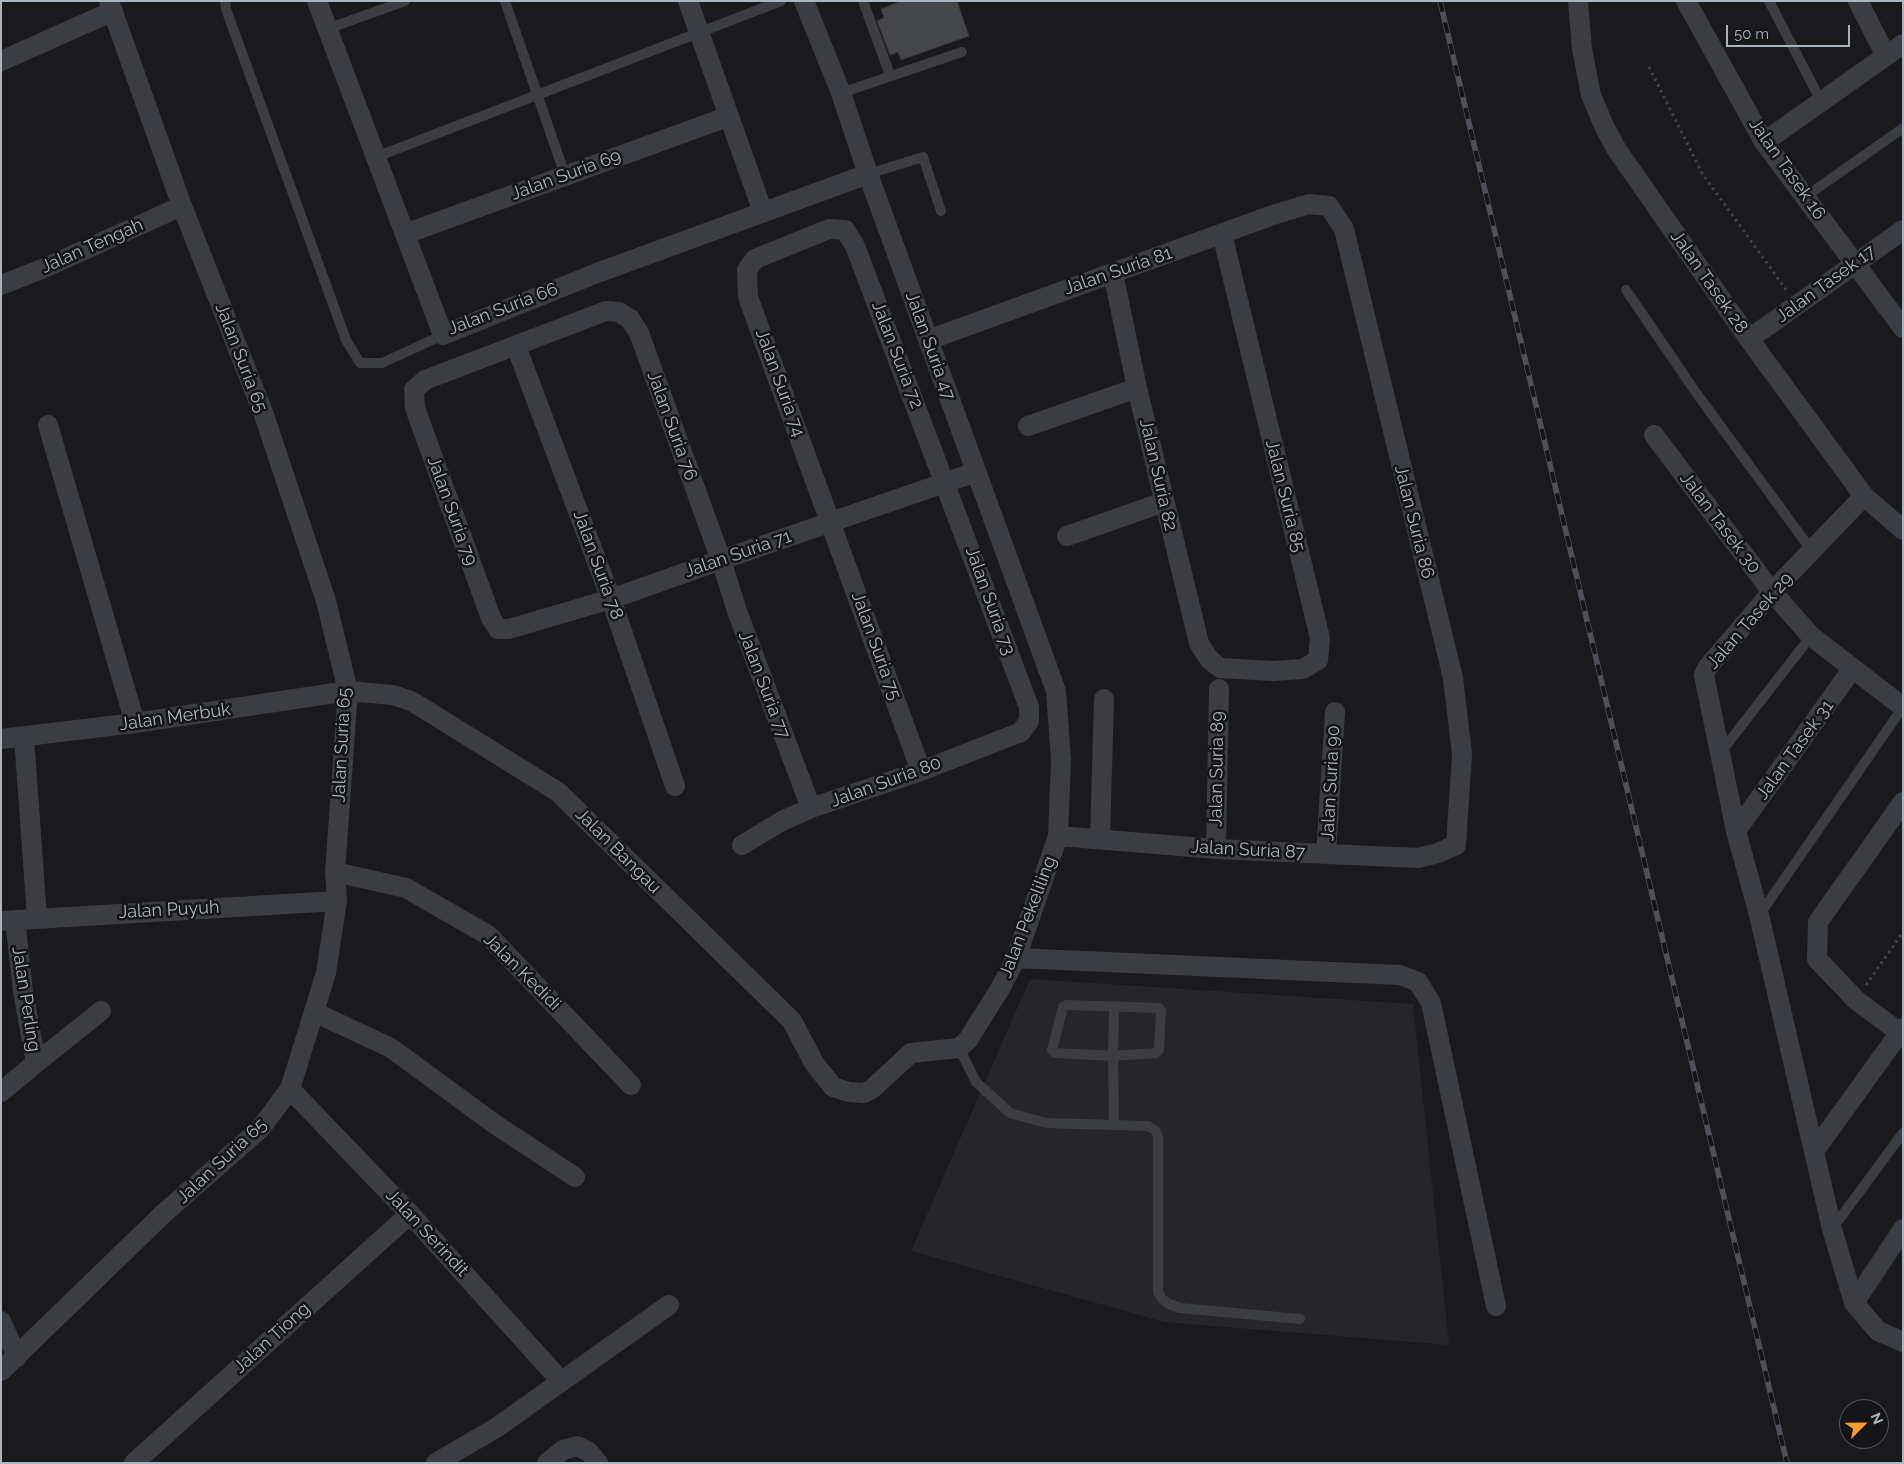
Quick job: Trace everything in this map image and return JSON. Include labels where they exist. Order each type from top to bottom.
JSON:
[{"type":"street","name":"Jalan Suria 66","points":[[317,1],[443,335],[597,273],[868,174]]},
{"type":"street","points":[[688,1],[727,116],[763,212]]},
{"type":"street","name":"Jalan Suria 47","points":[[804,1],[841,93],[868,174],[1056,691]]},
{"type":"street","name":"Jalan Tasek 28","points":[[1578,1],[1582,49],[1591,95],[1604,126],[1645,191],[1749,339],[1864,496],[1903,530]]},
{"type":"street","name":"Jalan Tasek 16","points":[[1686,1],[1764,142],[1903,328]]},
{"type":"street","points":[[1858,1],[1886,56]]},
{"type":"street","points":[[1,61],[111,6]]},
{"type":"street","name":"Jalan Suria 65","points":[[1,1371],[156,1221],[260,1130],[290,1089],[326,973],[337,901],[335,872],[348,691],[326,601],[264,415],[182,206],[111,6]]},
{"type":"street","points":[[1764,142],[1903,44]]},
{"type":"street","name":"Jalan Suria 69","points":[[405,234],[727,116]]},
{"type":"street","name":"Jalan Suria 81","points":[[928,340],[1309,204]]},
{"type":"street","name":"Jalan Suria 86","points":[[1309,204],[1329,206],[1344,229],[1453,678],[1462,754],[1456,845],[1438,853]]},
{"type":"street","name":"Jalan Tengah","points":[[1,285],[42,269],[182,206]]},
{"type":"street","name":"Jalan Suria 74","points":[[831,522],[748,297],[746,270],[754,259],[769,252],[829,228],[845,230]]},
{"type":"street","name":"Jalan Suria 72","points":[[845,230],[855,246],[946,482]]},
{"type":"street","name":"Jalan Tasek 17","points":[[1749,339],[1903,230]]},
{"type":"street","name":"Jalan Suria 85","points":[[1220,668],[1273,671],[1303,669],[1318,660],[1320,638],[1222,234]]},
{"type":"street","name":"Jalan Suria 82","points":[[1113,273],[1137,388],[1199,643],[1209,659],[1220,668]]},
{"type":"street","name":"Jalan Suria 76","points":[[516,346],[606,310],[619,312],[630,319],[639,333],[721,560]]},
{"type":"street","name":"Jalan Suria 79","points":[[498,629],[491,618],[415,408],[414,390],[425,380],[516,346]]},
{"type":"street","name":"Jalan Suria 78","points":[[516,346],[611,599],[675,786]]},
{"type":"street","points":[[1028,426],[1137,388]]},
{"type":"street","points":[[48,425],[135,723]]},
{"type":"street","name":"Jalan Tasek 30","points":[[1654,435],[1772,592],[1811,636],[1903,707]]},
{"type":"street","name":"Jalan Suria 71","points":[[498,629],[509,629],[611,599],[976,472]]},
{"type":"street","name":"Jalan Suria 73","points":[[946,482],[1029,707],[1030,721]]},
{"type":"street","name":"Jalan Tasek 29","points":[[1854,1303],[1832,1229],[1759,915],[1736,831],[1704,680],[1705,672],[1772,592],[1864,496]]},
{"type":"street","points":[[1067,536],[1164,502]]},
{"type":"street","name":"Jalan Suria 75","points":[[831,522],[921,771]]},
{"type":"street","name":"Jalan Suria 77","points":[[721,560],[737,611],[811,808]]},
{"type":"street","name":"Jalan Tasek 31","points":[[1736,831],[1853,668]]},
{"type":"street","name":"Jalan Suria 89","points":[[1216,849],[1218,689]]},
{"type":"street","name":"Jalan Merbuk","points":[[1,739],[135,723],[348,691]]},
{"type":"street","name":"Jalan Bangau","points":[[348,691],[393,695],[411,702],[558,792],[792,1021],[814,1063],[833,1087],[849,1092],[864,1093],[872,1089],[911,1053],[959,1048]]},
{"type":"street","name":"Jalan Pekeliling","points":[[959,1048],[968,1040],[992,1002],[1016,958],[1058,836],[1061,759],[1056,691]]},
{"type":"street","points":[[1100,839],[1104,700]]},
{"type":"street","name":"Jalan Suria 90","points":[[1326,854],[1335,712]]},
{"type":"street","name":"Jalan Suria 80","points":[[742,844],[782,821],[811,808],[921,771],[1021,732],[1030,721]]},
{"type":"street","points":[[24,737],[37,917]]},
{"type":"street","points":[[1815,1150],[1902,1032],[1856,1000],[1828,973],[1817,959],[1818,922],[1903,802]]},
{"type":"street","name":"Jalan Suria 87","points":[[1058,836],[1216,849],[1326,854],[1418,858],[1438,853]]},
{"type":"street","name":"Jalan Kedidi","points":[[335,872],[406,888],[488,935],[631,1085]]},
{"type":"street","name":"Jalan Puyuh","points":[[8,920],[337,901]]},
{"type":"street","name":"Jalan Perling","points":[[1,1092],[36,1063],[8,920]]},
{"type":"street","points":[[1016,958],[1400,975],[1418,982],[1431,1003],[1496,1306]]},
{"type":"street","points":[[36,1063],[101,1011]]},
{"type":"street","points":[[314,1012],[391,1048],[496,1125],[575,1177]]},
{"type":"street","name":"Jalan Serindit","points":[[290,1089],[410,1214],[561,1381]]},
{"type":"street","name":"Jalan Tiong","points":[[134,1463],[410,1214]]},
{"type":"street","points":[[1902,1340],[1878,1331],[1854,1303],[1903,1229]]},
{"type":"street","points":[[436,1463],[496,1428],[669,1305]]},
{"type":"street","points":[[1,1320],[17,1357]]},
{"type":"street","points":[[547,1463],[571,1446],[584,1448],[598,1463]]},
{"type":"lane","points":[[225,1],[226,9],[346,340],[360,363],[382,363],[443,335]]},
{"type":"lane","points":[[327,28],[405,1]]},
{"type":"lane","points":[[505,1],[565,175]]},
{"type":"lane","points":[[376,157],[781,1]]},
{"type":"lane","points":[[864,1],[890,75]]},
{"type":"lane","points":[[1769,1],[1821,101]]},
{"type":"lane","points":[[841,93],[962,52]]},
{"type":"lane","points":[[1805,197],[1903,128]]},
{"type":"lane","points":[[868,174],[922,157],[941,211]]},
{"type":"lane","points":[[1626,290],[1696,394],[1763,482],[1812,551]]},
{"type":"lane","points":[[1721,753],[1811,636]]},
{"type":"lane","points":[[1759,915],[1903,707]]},
{"type":"lane","points":[[1063,1007],[1159,1008],[1161,1012],[1159,1050],[1156,1053],[1113,1056],[1055,1053],[1052,1050],[1063,1007]]},
{"type":"lane","points":[[1114,1007],[1114,1125]]},
{"type":"lane","points":[[959,1048],[976,1082],[1010,1113],[1046,1124],[1148,1126],[1156,1131],[1158,1138],[1158,1292],[1162,1299],[1180,1308],[1300,1319]]},
{"type":"lane","points":[[1832,1229],[1903,1133]]},
{"type":"path","points":[[1649,67],[1702,173],[1797,305]]},
{"type":"path","points":[[1856,1000],[1903,932]]},
{"type":"shaded area","points":[[1030,979],[1413,1004],[1449,1345],[1164,1322],[911,1251]]},
{"type":"building","points":[[901,1],[957,1],[969,36],[901,60],[898,52],[890,55],[877,21],[884,18],[881,9]]},
{"type":"railway","points":[[1440,1],[1787,1463]]}]
